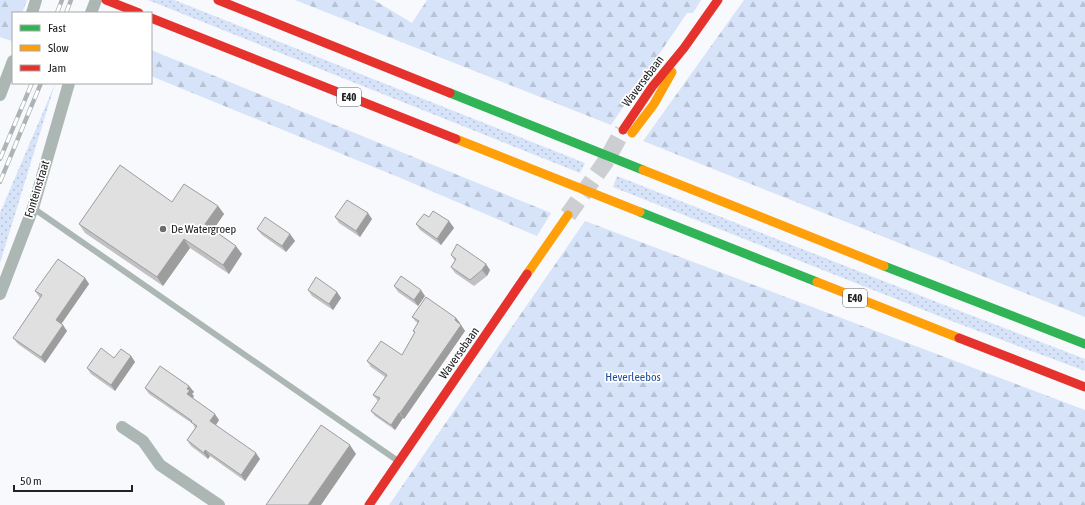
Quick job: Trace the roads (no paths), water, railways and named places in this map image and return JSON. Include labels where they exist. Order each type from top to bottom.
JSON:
[{"type":"main road","points":[[106,0],[136,12]]},
{"type":"main road","points":[[218,0],[645,171],[1085,344]]},
{"type":"main road","name":"Waversebaan","points":[[627,132],[651,111],[662,93],[684,48],[718,0]]},
{"type":"main road","name":"E40","points":[[152,18],[625,207],[1085,387]]},
{"type":"main road","name":"Waversebaan","points":[[369,505],[568,216]]},
{"type":"street","points":[[32,12],[36,0]]},
{"type":"street","points":[[91,12],[96,0]]},
{"type":"street","points":[[0,94],[12,64]]},
{"type":"street","name":"Fonteinstraat","points":[[0,294],[33,208],[69,84]]},
{"type":"street","points":[[122,427],[143,441],[160,465],[219,505]]},
{"type":"lane","points":[[33,208],[398,462]]},
{"type":"tunnel","points":[[568,215],[606,161],[623,130]]},
{"type":"railway","points":[[57,12],[62,0]]},
{"type":"railway","points":[[66,12],[71,0]]},
{"type":"railway","points":[[0,159],[32,84]]},
{"type":"railway","points":[[0,182],[41,84]]},
{"type":"place","name":"De Watergroep","points":[[163,229]]},
{"type":"park label","name":"Heverleebos","points":[[633,377]]}]
